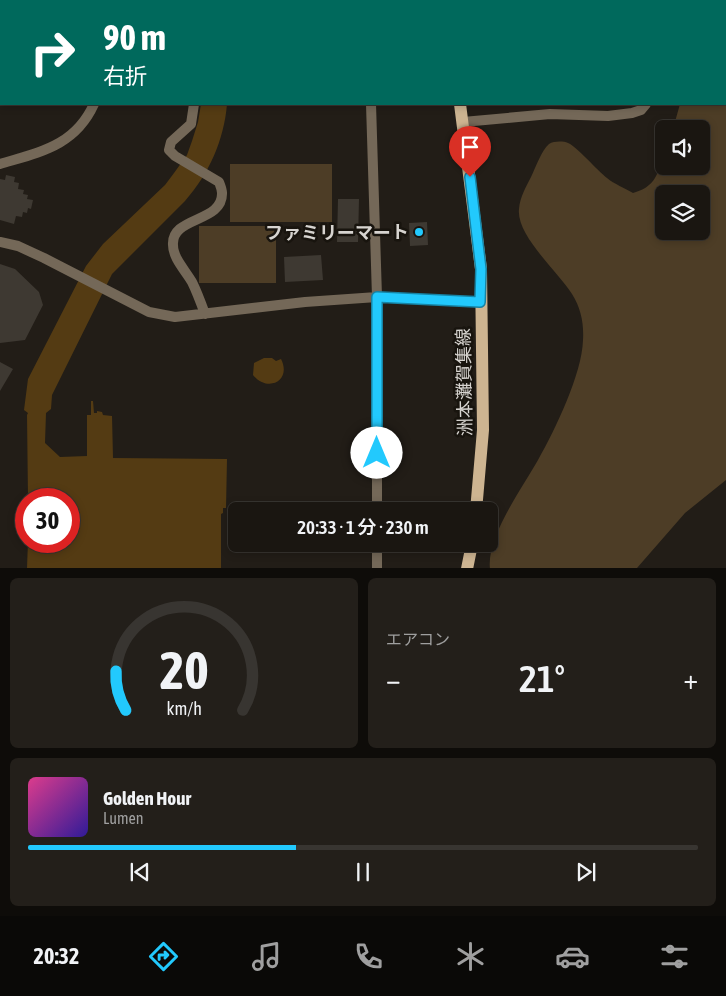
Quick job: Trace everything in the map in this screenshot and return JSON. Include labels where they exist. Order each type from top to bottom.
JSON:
[{"type":"main road","name":"洲本灘賀集線","points":[[460,105],[481,269],[483,430],[477,502]]},
{"type":"main road","points":[[467,568],[470,552]]},
{"type":"street","points":[[0,164],[42,152],[68,138],[78,129],[93,105]]},
{"type":"street","points":[[194,105],[191,124],[170,142],[169,150],[175,156],[218,182],[222,193],[219,202],[212,212],[180,228],[173,235],[172,243],[174,253],[192,283],[205,314]]},
{"type":"street","points":[[371,105],[377,297],[377,502]]},
{"type":"street","points":[[463,122],[550,114],[632,114],[645,105]]},
{"type":"street","points":[[0,242],[18,246],[73,272],[149,312],[175,317],[279,304],[377,297],[480,302]]},
{"type":"street","points":[[377,552],[377,568]]},
{"type":"shaded area","points":[[201,105],[227,105],[219,143],[208,168],[194,191],[112,274],[52,395],[51,409],[46,413],[45,443],[60,457],[87,456],[87,415],[91,415],[91,401],[93,401],[94,413],[97,413],[97,411],[102,412],[103,415],[112,416],[113,458],[227,459],[226,508],[223,508],[223,513],[221,514],[221,568],[27,568],[28,553],[80,553],[80,488],[28,488],[28,413],[24,410],[28,379],[86,266],[103,244],[165,185],[187,155],[198,122]]},
{"type":"shaded area","points":[[680,105],[726,105],[726,480],[685,513],[637,568],[490,568],[491,552],[498,552],[499,528],[545,448],[573,385],[583,340],[581,316],[575,299],[566,285],[539,253],[524,230],[519,209],[524,192],[544,151],[549,144],[556,142],[566,142],[572,145],[607,178],[633,193],[646,188],[656,176],[710,175],[710,120],[676,120]]},
{"type":"shaded area","points":[[230,164],[332,164],[332,222],[230,222]]},
{"type":"shaded area","points":[[199,226],[276,226],[276,283],[199,283]]},
{"type":"shaded area","points":[[264,358],[272,358],[276,361],[281,359],[284,367],[283,373],[277,382],[265,383],[253,375],[254,363]]},
{"type":"building","points":[[6,175],[15,177],[14,182],[19,183],[18,189],[24,190],[23,194],[28,195],[27,199],[33,200],[31,209],[28,208],[27,213],[23,212],[22,217],[16,216],[14,224],[0,220],[0,179],[5,180]]},
{"type":"building","points":[[338,199],[359,199],[358,242],[337,242]]},
{"type":"building","points":[[427,222],[428,245],[410,246],[409,223]]},
{"type":"building","points":[[321,255],[323,280],[285,282],[284,257]]},
{"type":"building","points":[[0,264],[15,269],[39,292],[43,305],[25,340],[0,343]]},
{"type":"building","points":[[0,362],[13,369],[0,391]]},
{"type":"place","name":"ファミリーマート","points":[[419,232]]},
{"type":"route","points":[[377,453],[377,297],[480,302],[481,269],[470,177]]}]
